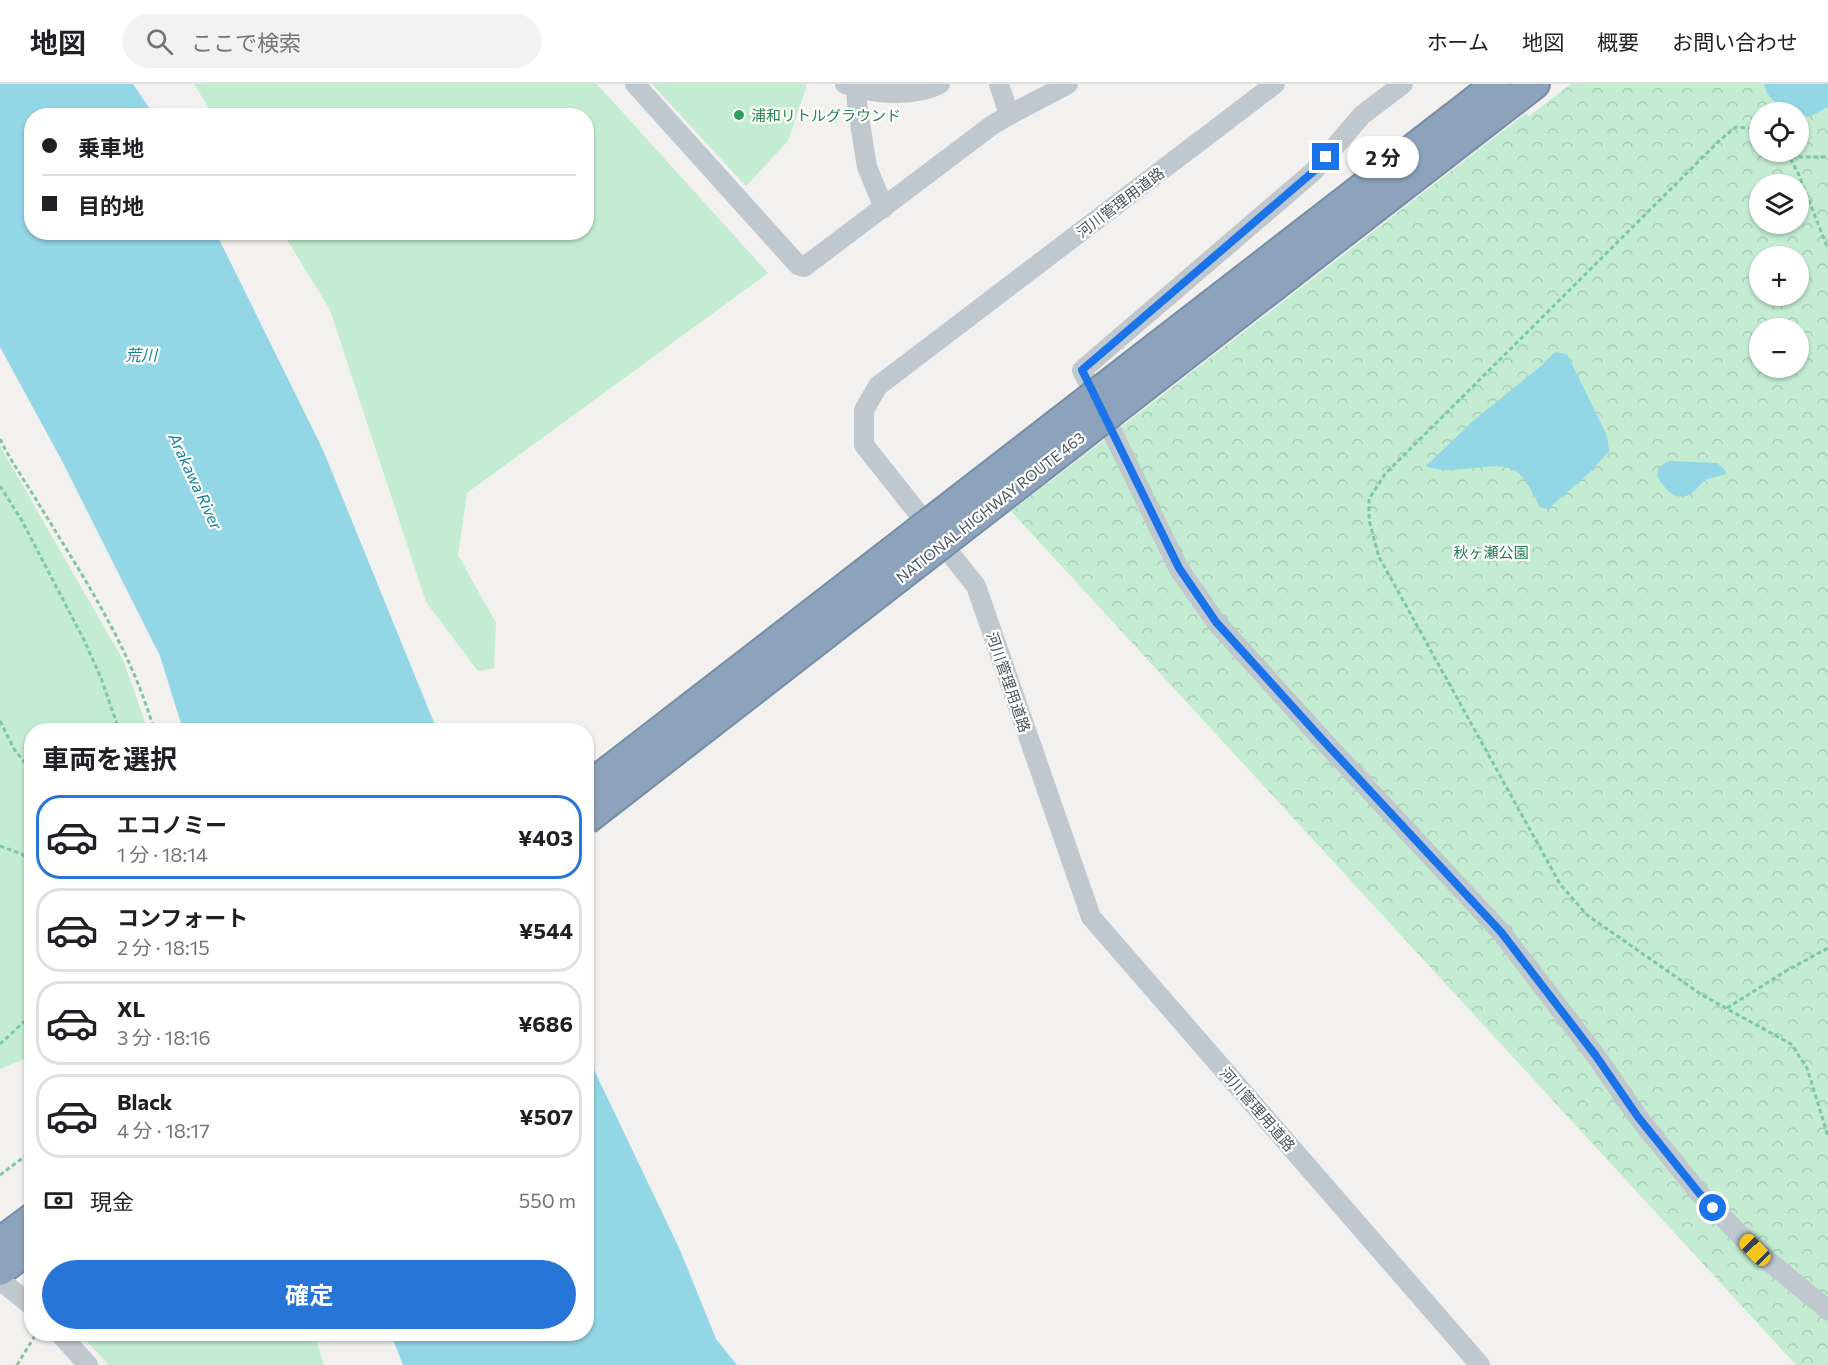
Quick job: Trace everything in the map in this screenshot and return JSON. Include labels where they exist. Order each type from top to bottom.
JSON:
[{"type":"highway","name":"NATIONAL HIGHWAY ROUTE 463","points":[[594,814],[1462,125],[1496,84]]},
{"type":"highway","name":"NATIONAL HIGHWAY ROUTE 463","points":[[594,782],[1462,125],[1535,84]]},
{"type":"highway","points":[[0,1242],[24,1224]]},
{"type":"highway","points":[[0,1270],[24,1253]]},
{"type":"street","points":[[635,84],[798,265],[804,267],[991,126],[1068,84]]},
{"type":"street","points":[[884,208],[867,167],[857,104],[851,86],[891,93],[929,90],[940,84]]},
{"type":"street","points":[[999,84],[1009,115]]},
{"type":"street","name":"河川管理用道路","points":[[1275,84],[878,386],[864,410],[864,445],[975,586],[1091,917],[1480,1365]]},
{"type":"street","points":[[1403,84],[1362,115],[1314,171],[1082,370],[1179,568],[1216,622],[1501,932],[1596,1056],[1638,1117],[1699,1193],[1755,1250],[1828,1310]]},
{"type":"street","points":[[0,1280],[24,1300]]},
{"type":"street","points":[[66,1341],[88,1365]]},
{"type":"path","points":[[1749,128],[1736,127],[1720,140],[1385,474],[1369,499],[1369,520],[1378,557],[1560,884],[1587,915],[1702,994],[1791,1044],[1807,1068],[1828,1136]]},
{"type":"path","points":[[1809,157],[1828,157]]},
{"type":"path","points":[[1792,162],[1828,249]]},
{"type":"path","points":[[0,439],[95,597],[129,660],[152,723]]},
{"type":"path","points":[[0,486],[21,519],[79,630],[101,678],[117,723]]},
{"type":"path","points":[[0,720],[14,749],[24,762]]},
{"type":"path","points":[[0,846],[24,856]]},
{"type":"path","points":[[1727,1008],[1828,948]]},
{"type":"path","points":[[0,1044],[24,1022]]},
{"type":"path","points":[[0,1175],[24,1157]]},
{"type":"path","points":[[17,1365],[32,1341]]},
{"type":"green space","points":[[194,84],[597,84],[768,273],[467,493],[458,555],[496,623],[494,668],[478,671],[426,602],[330,310],[287,240],[594,240],[594,108],[209,108]]},
{"type":"green space","name":"浦和リトルグラウンド","points":[[652,84],[806,84],[806,88],[788,141],[746,186]]},
{"type":"green space","name":"秋ヶ瀬公園","points":[[1571,84],[1828,84],[1828,1365],[1796,1365],[1011,511],[1526,113],[1529,116]]},
{"type":"green space","points":[[0,446],[123,660],[146,723],[24,723],[24,1059],[0,1069]]},
{"type":"green space","points":[[87,1341],[316,1341],[324,1365],[109,1365]]},
{"type":"water","name":"荒川","points":[[0,84],[133,84],[149,108],[24,108],[24,240],[219,240],[323,450],[434,723],[181,723],[160,656],[61,459],[0,347]]},
{"type":"water","points":[[1764,84],[1828,84],[1828,107],[1809,116],[1809,102],[1774,102],[1767,93]]},
{"type":"water","points":[[1555,352],[1567,354],[1607,436],[1609,451],[1589,473],[1548,509],[1540,507],[1524,479],[1509,468],[1499,466],[1448,470],[1426,466],[1473,421]]},
{"type":"water","points":[[1669,461],[1717,463],[1726,474],[1707,479],[1687,496],[1676,496],[1667,490],[1657,476],[1659,467]]},
{"type":"water","points":[[594,1070],[680,1250],[716,1339],[737,1365],[403,1365],[394,1341],[594,1341]]},
{"type":"place","name":"浦和リトルグラウンド","points":[[739,115]]},
{"type":"route","points":[[1326,157],[1314,171],[1082,370],[1179,568],[1216,622],[1501,932],[1596,1056],[1638,1117],[1713,1208]]},
{"type":"water label","name":"Arakawa River","points":[[196,481]]}]
